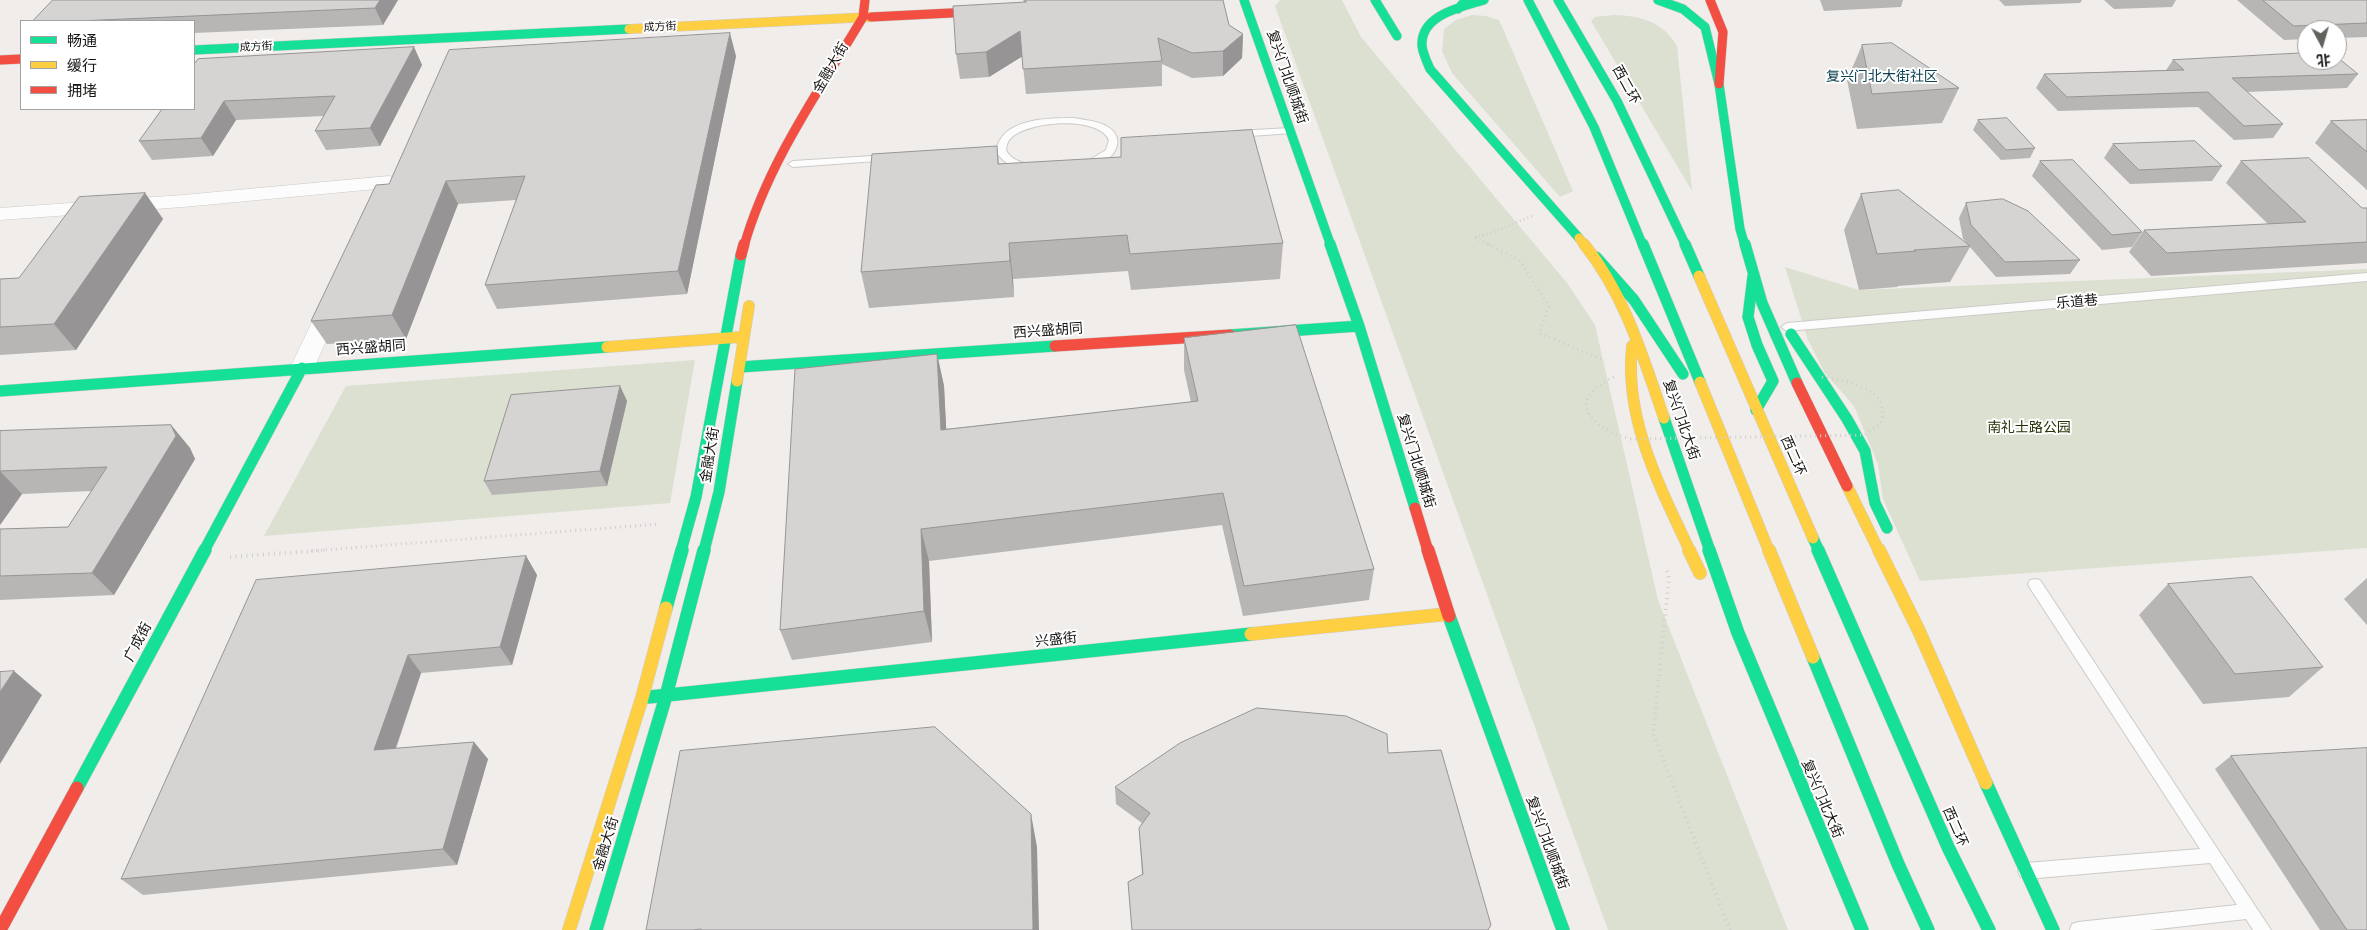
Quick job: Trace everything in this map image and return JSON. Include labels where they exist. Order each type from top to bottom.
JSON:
[{"type":"main road","points":[[569,930],[642,698],[696,496],[741,254],[754,212],[775,166],[863,17],[865,0]]},
{"type":"main road","name":"复兴门北顺城街","points":[[1244,0],[1359,326],[1448,614],[1562,930]]},
{"type":"main road","points":[[1375,0],[1404,42],[1430,68]]},
{"type":"main road","points":[[1458,9],[1466,0]]},
{"type":"main road","name":"复兴门北大街","points":[[1484,0],[1458,9],[1430,24],[1424,33],[1422,45],[1430,68],[1596,257],[1617,292],[1633,327],[1738,633],[1775,727],[1862,930]]},
{"type":"main road","points":[[1528,0],[1602,144],[1715,420],[1782,577],[1898,864],[1928,930]]},
{"type":"main road","name":"西二环","points":[[1558,0],[1590,49],[1631,125],[1684,241],[1948,847],[1988,930]]},
{"type":"main road","points":[[1658,0],[1683,9],[1705,26],[1719,84],[1740,229],[1753,276],[1772,329],[1919,631],[2024,871],[2053,930]]},
{"type":"main road","points":[[1710,0],[1723,32],[1719,84]]},
{"type":"main road","name":"成方街","points":[[195,50],[1002,10]]},
{"type":"main road","points":[[0,60],[20,59]]},
{"type":"main road","points":[[1596,257],[1634,300],[1715,420]]},
{"type":"main road","points":[[1753,276],[1748,317],[1757,345],[1773,381],[1756,410]]},
{"type":"main road","points":[[1753,276],[1847,419],[1865,451],[1875,502],[1891,537]]},
{"type":"main road","name":"金融大街","points":[[596,930],[666,696],[719,492],[752,291]]},
{"type":"main road","name":"西兴盛胡同","points":[[740,367],[1359,326]]},
{"type":"main road","points":[[1633,327],[1630,373],[1635,407],[1647,451],[1703,580]]},
{"type":"main road","name":"西兴盛胡同","points":[[0,391],[744,336]]},
{"type":"main road","name":"广成街","points":[[0,930],[302,368]]},
{"type":"main road","points":[[1916,597],[1919,631]]},
{"type":"main road","points":[[1716,606],[1775,727]]},
{"type":"main road","name":"兴盛街","points":[[642,698],[1448,614]]},
{"type":"street","points":[[0,214],[182,201],[389,182],[364,235]]},
{"type":"street","points":[[302,368],[344,279]]},
{"type":"lane","points":[[1040,169],[1016,164],[1003,155],[1001,150],[1004,139],[1012,132],[1036,124],[1077,122],[1095,125],[1108,132],[1119,142],[1111,153],[1082,166]]},
{"type":"lane","points":[[1221,135],[1290,131]]},
{"type":"lane","points":[[972,152],[1001,150]]},
{"type":"lane","points":[[793,164],[902,157]]},
{"type":"lane","name":"乐道巷","points":[[1787,327],[2367,277]]},
{"type":"lane","points":[[2035,584],[2263,930]]},
{"type":"lane","points":[[2024,871],[2213,854]]},
{"type":"lane","points":[[2078,930],[2250,911]]},
{"type":"path","points":[[1529,208],[1536,215],[1489,234],[1474,237],[1519,260],[1550,306],[1539,333],[1611,364]]},
{"type":"path","points":[[1612,370],[1617,386]]},
{"type":"path","points":[[1614,377],[1600,381],[1592,387],[1587,396],[1586,406],[1589,416],[1600,428],[1616,437],[1864,435],[1882,424],[1884,417],[1882,407],[1871,392],[1859,384],[1838,378],[1818,377]]},
{"type":"path","points":[[1630,434],[1632,444]]},
{"type":"path","points":[[200,559],[689,522]]},
{"type":"path","points":[[1666,568],[1669,578],[1652,734],[1730,930]]},
{"type":"green space","points":[[1280,0],[1342,0],[1361,37],[1567,283],[1595,325],[1658,600],[1788,930],[1608,930],[1275,6]]},
{"type":"green space","points":[[1472,15],[1486,16],[1499,20],[1573,191],[1560,197],[1452,73],[1442,51],[1444,29],[1456,20]]},
{"type":"green space","points":[[1614,15],[1642,19],[1658,25],[1677,46],[1692,191],[1591,21],[1595,17]]},
{"type":"green space","name":"南礼士路公园","points":[[1785,267],[1859,290],[2367,269],[2367,548],[1920,581],[1883,499],[1878,464],[1854,406],[1825,373],[1808,340]]},
{"type":"green space","points":[[695,360],[670,503],[264,536],[346,386]]},
{"type":"building","points":[[53,0],[380,0],[375,8],[101,20],[34,20]]},
{"type":"building","points":[[1025,0],[1223,0],[1229,25],[1243,34],[1223,51],[1192,53],[1158,38],[1162,61],[1023,69],[1020,31],[986,52],[956,54],[953,6],[1026,2]]},
{"type":"building","points":[[2263,0],[2367,0],[2367,23],[2347,24],[2347,20],[2297,20],[2297,26],[2294,26]]},
{"type":"building","points":[[730,33],[678,271],[485,285],[525,176],[446,181],[392,315],[311,321],[376,185],[389,184],[449,50]]},
{"type":"building","points":[[1892,43],[1959,88],[1872,94],[1862,45]]},
{"type":"building","points":[[414,47],[370,128],[315,131],[335,96],[224,101],[201,138],[139,141],[161,110],[195,110],[195,63],[198,59]]},
{"type":"building","points":[[2297,54],[2297,70],[2347,70],[2347,65],[2358,74],[2232,78],[2283,124],[2244,126],[2208,92],[2067,97],[2044,74],[2184,70],[2173,60]]},
{"type":"building","points":[[2007,118],[2035,148],[2006,150],[1978,120]]},
{"type":"building","points":[[2367,120],[2367,152],[2331,121]]},
{"type":"building","points":[[1252,130],[1283,243],[1130,254],[1127,235],[1009,243],[1010,261],[861,272],[872,154],[997,146],[998,164],[1121,157],[1121,138]]},
{"type":"building","points":[[2195,141],[2222,166],[2139,170],[2113,144]]},
{"type":"building","points":[[2309,158],[2362,208],[2367,208],[2367,242],[2167,253],[2144,230],[2306,222],[2241,161]]},
{"type":"building","points":[[2073,160],[2142,232],[2112,235],[2040,161]]},
{"type":"building","points":[[1899,190],[1970,246],[1877,254],[1861,194]]},
{"type":"building","points":[[145,193],[54,324],[0,327],[0,279],[19,278],[79,197]]},
{"type":"building","points":[[2003,199],[2028,211],[2080,260],[2005,262],[1971,225],[1966,203]]},
{"type":"building","points":[[1296,325],[1374,569],[1244,586],[1223,493],[921,529],[924,611],[780,630],[795,369],[937,354],[941,430],[1198,401],[1184,338]]},
{"type":"building","points":[[620,386],[600,471],[484,481],[511,395]]},
{"type":"building","points":[[171,425],[176,436],[92,573],[0,576],[0,529],[68,527],[107,467],[0,471],[0,431]]},
{"type":"building","points":[[526,556],[500,647],[408,655],[374,750],[474,742],[443,849],[121,879],[256,580]]},
{"type":"building","points":[[2252,577],[2323,667],[2235,674],[2168,584]]},
{"type":"building","points":[[14,671],[0,692],[0,672]]},
{"type":"building","points":[[1257,708],[1346,716],[1387,734],[1388,753],[1441,750],[1491,925],[1488,930],[1132,930],[1128,882],[1143,874],[1139,828],[1150,813],[1115,787],[1180,743]]},
{"type":"building","points":[[935,727],[1031,814],[1033,930],[646,930],[680,751]]},
{"type":"building","points":[[2367,748],[2367,930],[2347,930],[2231,756]]},
{"type":"traffic: fast","points":[[1244,0],[1359,326],[1415,508]]},
{"type":"traffic: fast","points":[[1375,0],[1397,36]]},
{"type":"traffic: fast","points":[[1458,9],[1466,0]]},
{"type":"traffic: fast","points":[[1484,0],[1454,9],[1434,20],[1427,27],[1423,35],[1423,52],[1430,69],[1579,238]]},
{"type":"traffic: fast","points":[[1528,0],[1594,127],[1700,382]]},
{"type":"traffic: fast","points":[[1558,0],[1598,66],[1635,135],[1699,276]]},
{"type":"traffic: fast","points":[[1658,0],[1683,9],[1705,27],[1719,84],[1740,229],[1762,303],[1797,383]]},
{"type":"traffic: fast","points":[[195,50],[629,29]]},
{"type":"traffic: fast","points":[[666,608],[696,497],[741,255]]},
{"type":"traffic: fast","points":[[1596,257],[1634,300],[1683,374]]},
{"type":"traffic: fast","points":[[1753,276],[1748,317],[1757,345],[1773,381],[1756,410]]},
{"type":"traffic: fast","points":[[1230,335],[1359,326]]},
{"type":"traffic: fast","points":[[1791,334],[1847,419],[1865,451],[1875,503],[1887,528]]},
{"type":"traffic: fast","points":[[740,367],[1055,346]]},
{"type":"traffic: fast","points":[[0,391],[607,347]]},
{"type":"traffic: fast","points":[[77,788],[302,368]]},
{"type":"traffic: fast","points":[[596,930],[666,696],[719,492],[737,381]]},
{"type":"traffic: fast","points":[[1664,418],[1738,633],[1862,930]]},
{"type":"traffic: fast","points":[[1813,538],[1948,847],[1989,930]]},
{"type":"traffic: fast","points":[[1449,616],[1563,930]]},
{"type":"traffic: fast","points":[[649,697],[1251,634]]},
{"type":"traffic: fast","points":[[1813,657],[1898,864],[1928,930]]},
{"type":"traffic: fast","points":[[1986,783],[2053,930]]},
{"type":"traffic: slow","points":[[629,29],[871,17]]},
{"type":"traffic: slow","points":[[1579,238],[1595,258],[1620,300],[1639,346],[1664,418]]},
{"type":"traffic: slow","points":[[1699,276],[1813,538]]},
{"type":"traffic: slow","points":[[737,381],[749,306]]},
{"type":"traffic: slow","points":[[607,347],[741,337]]},
{"type":"traffic: slow","points":[[1632,346],[1630,373],[1638,423],[1656,475],[1700,573]]},
{"type":"traffic: slow","points":[[1700,382],[1813,657]]},
{"type":"traffic: slow","points":[[1847,486],[1919,631],[1986,783]]},
{"type":"traffic: slow","points":[[569,930],[642,698],[666,608]]},
{"type":"traffic: slow","points":[[1251,634],[1448,614]]},
{"type":"traffic: jam","points":[[741,255],[762,193],[793,133],[863,17],[865,0]]},
{"type":"traffic: jam","points":[[1710,0],[1723,32],[1719,84]]},
{"type":"traffic: jam","points":[[871,17],[991,11]]},
{"type":"traffic: jam","points":[[0,60],[20,59]]},
{"type":"traffic: jam","points":[[1055,346],[1230,335]]},
{"type":"traffic: jam","points":[[1797,383],[1847,486]]},
{"type":"traffic: jam","points":[[1415,508],[1449,616]]},
{"type":"traffic: jam","points":[[0,930],[77,788]]},
{"type":"district","name":"复兴门北大街社区","points":[[1882,77]]}]
